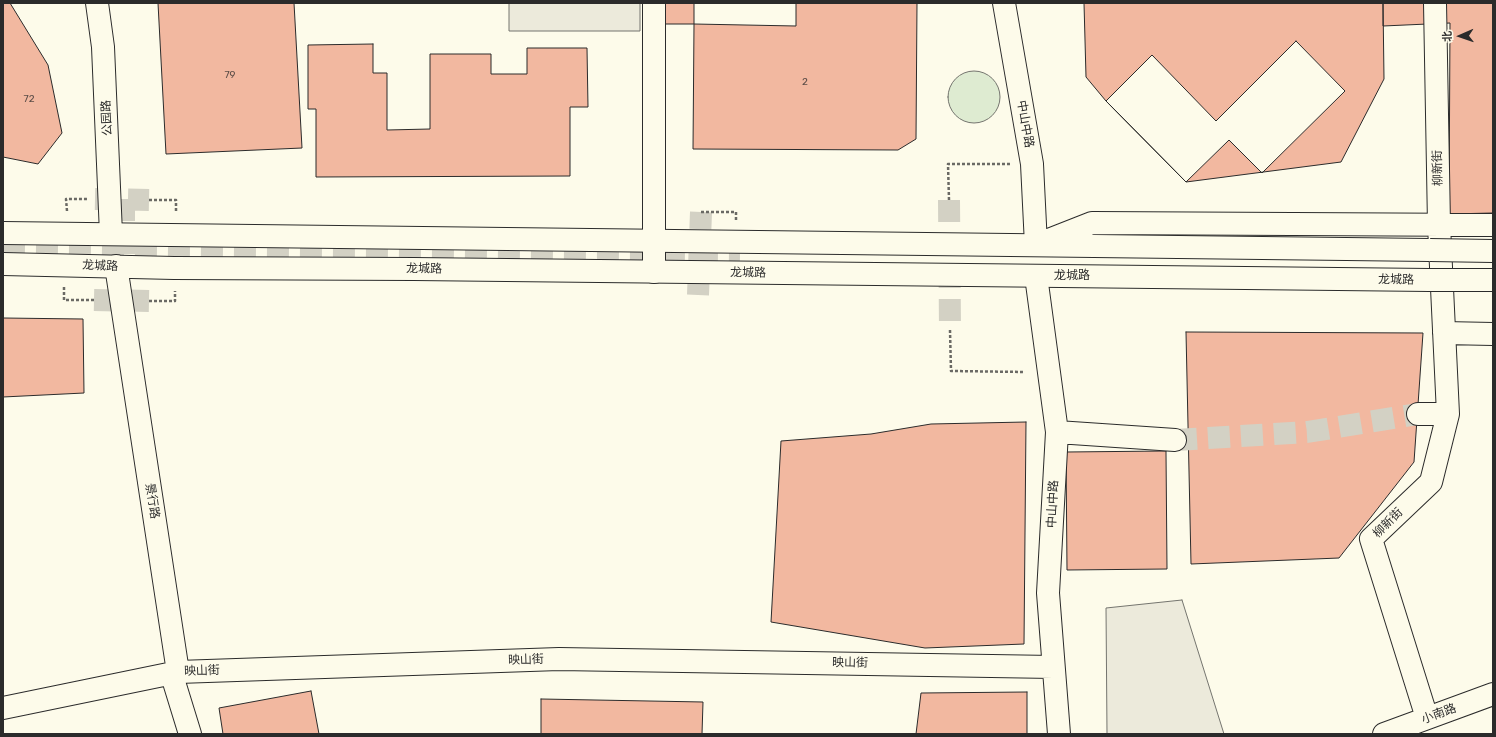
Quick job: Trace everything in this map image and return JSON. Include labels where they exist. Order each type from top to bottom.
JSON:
[{"type":"street","name":"公园路","points":[[97,3],[102,48],[111,234]]},
{"type":"street","points":[[654,3],[654,272]]},
{"type":"street","name":"中山中路","points":[[1004,3],[1032,164],[1036,276],[1057,432],[1048,593],[1059,734]]},
{"type":"street","name":"柳新街","points":[[1427,718],[1371,539],[1431,482],[1448,414],[1439,225],[1436,3]]},
{"type":"street","points":[[1036,245],[1092,223],[1493,225]]},
{"type":"street","points":[[3,233],[1493,251]]},
{"type":"street","name":"龙城路","points":[[3,264],[1493,280]]},
{"type":"street","name":"景行路","points":[[116,266],[178,672],[174,682],[190,734]]},
{"type":"street","points":[[1444,333],[1493,334]]},
{"type":"street","points":[[1418,414],[1448,414]]},
{"type":"street","points":[[1057,432],[1175,440]]},
{"type":"street","name":"映山街","points":[[3,708],[178,672],[559,659],[1053,667]]},
{"type":"street","name":"小南路","points":[[1384,734],[1493,694]]},
{"type":"path","points":[[949,200],[948,164],[1032,164]]},
{"type":"path","points":[[67,234],[66,199],[88,199]]},
{"type":"path","points":[[149,200],[176,200],[176,235]]},
{"type":"path","points":[[950,330],[950,371],[1050,372]]},
{"type":"green space","points":[[974,71],[984,73],[992,79],[998,87],[1000,97],[998,107],[992,115],[984,121],[974,123],[964,121],[956,115],[950,107],[948,97],[950,87],[956,79],[964,73]]},
{"type":"shaded area","points":[[509,3],[640,3],[640,31],[509,31]]},
{"type":"shaded area","points":[[1182,600],[1224,734],[1107,734],[1106,608]]},
{"type":"building","points":[[3,3],[10,3],[48,65],[62,133],[38,164],[3,157]]},
{"type":"building","points":[[158,3],[294,3],[302,148],[166,154]]},
{"type":"building","points":[[664,3],[917,3],[916,139],[898,150],[693,149],[694,24],[664,24]]},
{"type":"building","points":[[694,3],[796,3],[796,26],[694,24]]},
{"type":"building","points":[[1084,3],[1383,3],[1384,79],[1341,162],[1186,182],[1106,101],[1086,77]]},
{"type":"building","points":[[1383,3],[1493,3],[1493,213],[1449,214],[1450,23],[1383,26]]},
{"type":"building","points":[[1296,41],[1345,91],[1262,173],[1229,140],[1186,182],[1106,101],[1152,55],[1216,121]]},
{"type":"building","points":[[373,44],[373,73],[387,73],[387,130],[430,129],[430,54],[491,54],[491,74],[527,74],[527,48],[587,48],[588,107],[570,107],[570,176],[316,177],[316,109],[308,109],[308,45]]},
{"type":"building","points":[[3,318],[83,319],[84,393],[3,397]]},
{"type":"building","points":[[1186,332],[1423,333],[1414,462],[1339,558],[1191,564]]},
{"type":"building","points":[[1026,422],[1024,644],[925,648],[771,622],[781,441],[871,434],[931,424]]},
{"type":"building","points":[[1166,451],[1167,569],[1067,570],[1066,452]]},
{"type":"building","points":[[311,691],[319,734],[223,734],[219,708]]},
{"type":"building","points":[[1027,692],[1027,734],[916,734],[921,693]]},
{"type":"building","points":[[541,699],[703,702],[702,734],[541,734]]},
{"type":"tunnel","points":[[95,199],[149,200]]},
{"type":"tunnel","points":[[124,199],[124,254]]},
{"type":"tunnel","points":[[949,200],[950,330]]},
{"type":"tunnel","points":[[698,295],[701,212]]},
{"type":"tunnel","points":[[3,245],[740,253]]},
{"type":"tunnel","points":[[94,300],[149,301]]},
{"type":"tunnel","points":[[1175,440],[1307,432],[1418,414]]}]
